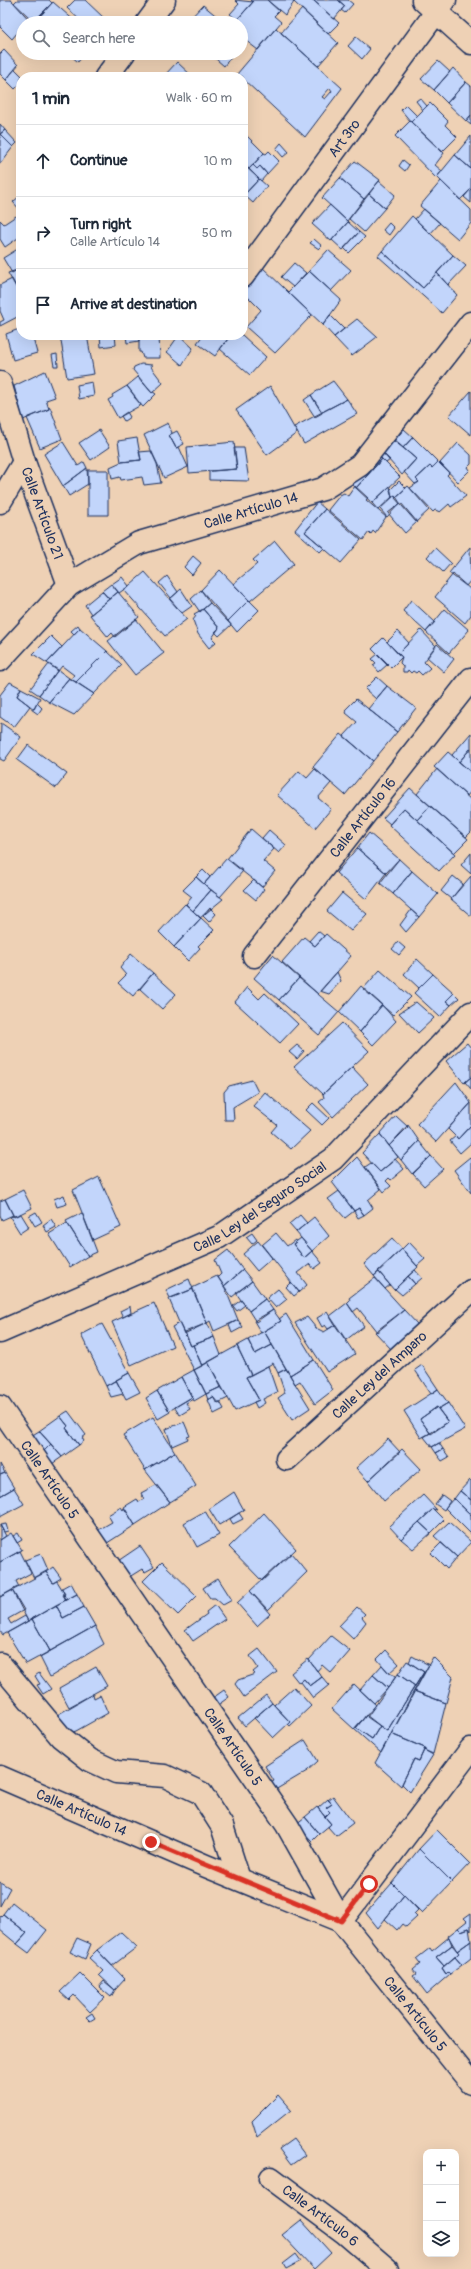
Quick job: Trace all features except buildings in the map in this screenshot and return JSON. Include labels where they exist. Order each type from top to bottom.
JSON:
[{"type":"street","points":[[151,16],[164,0]]},
{"type":"street","points":[[435,4],[471,43]]},
{"type":"street","name":"Art 3ro","points":[[248,269],[435,4]]},
{"type":"street","points":[[110,72],[119,60]]},
{"type":"street","name":"Calle Artículo 14","points":[[0,660],[69,585],[139,543],[323,489],[360,465],[471,323]]},
{"type":"street","points":[[0,382],[24,462]]},
{"type":"street","name":"Calle Artículo 21","points":[[24,462],[69,585]]},
{"type":"street","name":"Calle Artículo 21","points":[[0,502],[24,462]]},
{"type":"street","name":"Calle Artículo 16","points":[[254,956],[471,679]]},
{"type":"street","name":"Calle Ley del Seguro Social","points":[[0,1332],[225,1232],[333,1159],[471,1013]]},
{"type":"street","name":"Calle Ley del Amparo","points":[[287,1459],[471,1291]]},
{"type":"street","name":"Calle Artículo 5","points":[[0,1407],[287,1825],[341,1921],[471,2083]]},
{"type":"street","points":[[0,1664],[61,1737],[90,1760],[116,1772],[165,1776],[201,1792],[222,1826],[239,1880]]},
{"type":"street","points":[[341,1921],[471,1749]]},
{"type":"street","name":"Calle Artículo 14","points":[[0,1777],[239,1880],[341,1921]]},
{"type":"street","name":"Calle Artículo 6","points":[[271,2178],[345,2233],[387,2269]]},
{"type":"route","points":[[151,1842],[239,1880],[341,1921],[369,1884]]}]
